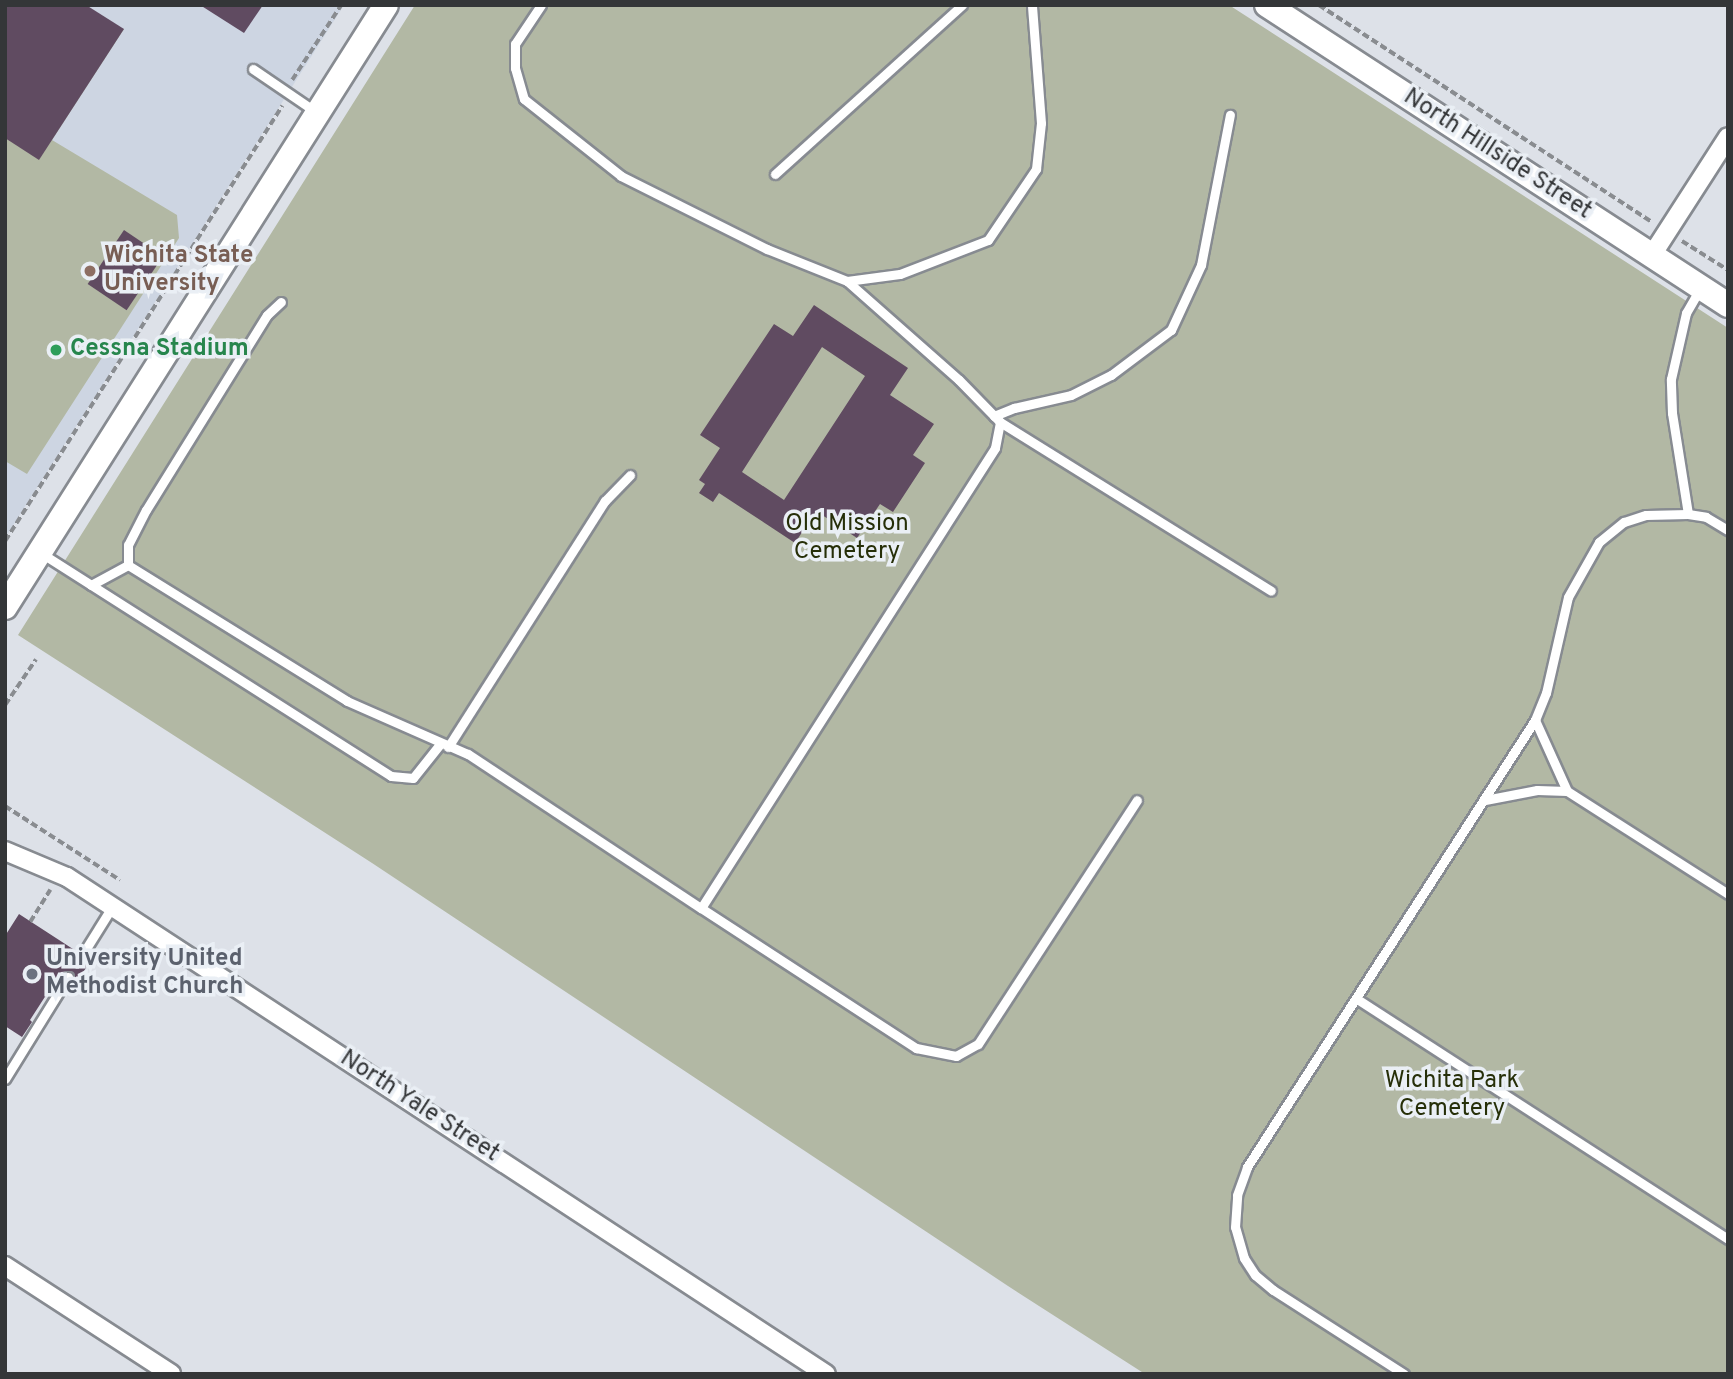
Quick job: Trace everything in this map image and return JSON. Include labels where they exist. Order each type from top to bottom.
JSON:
[{"type":"main road","points":[[5,607],[386,5]]},
{"type":"main road","name":"North Hillside Street","points":[[1267,5],[1728,305]]},
{"type":"street","points":[[1651,255],[1728,137]]},
{"type":"street","name":"North Yale Street","points":[[5,851],[67,877],[826,1374]]},
{"type":"street","points":[[5,1266],[171,1374]]},
{"type":"lane","points":[[541,5],[515,44],[515,68],[523,99],[621,176],[767,249],[847,281],[959,380],[997,419],[1270,591]]},
{"type":"lane","points":[[775,174],[962,5]]},
{"type":"lane","points":[[847,281],[900,274],[988,240],[1036,169],[1041,123],[1032,5]]},
{"type":"lane","points":[[253,69],[317,113]]},
{"type":"lane","points":[[997,419],[1014,408],[1071,395],[1111,374],[1171,330],[1201,265],[1230,115]]},
{"type":"lane","points":[[1688,513],[1672,413],[1671,379],[1686,313],[1701,288]]},
{"type":"lane","points":[[128,565],[128,545],[146,510],[267,315],[281,302]]},
{"type":"lane","points":[[701,908],[995,447],[997,419]]},
{"type":"lane","points":[[40,552],[391,776],[413,778],[444,745],[605,500],[630,475]]},
{"type":"lane","points":[[1404,1374],[1273,1290],[1255,1275],[1244,1258],[1234,1227],[1237,1195],[1247,1167],[1535,720],[1546,693],[1568,597],[1599,541],[1624,522],[1646,516],[1688,513],[1706,517],[1728,530]]},
{"type":"lane","points":[[91,585],[128,565]]},
{"type":"lane","points":[[128,565],[347,701],[468,754],[916,1048],[956,1056],[978,1044],[1137,800]]},
{"type":"lane","points":[[1535,720],[1567,791]]},
{"type":"lane","points":[[1485,800],[1537,790],[1567,791],[1728,894]]},
{"type":"lane","points":[[82,955],[112,907]]},
{"type":"lane","points":[[5,1079],[68,977]]},
{"type":"lane","points":[[1357,999],[1728,1239]]},
{"type":"path","points":[[5,541],[278,114],[290,83],[341,5]]},
{"type":"path","points":[[1319,5],[1728,270]]},
{"type":"path","points":[[5,705],[36,659]]},
{"type":"path","points":[[5,806],[120,880]]},
{"type":"shaded area","name":"Wichita State University","points":[[5,5],[344,5],[5,538]]},
{"type":"green space","name":"Cessna Stadium","points":[[5,5],[124,29],[52,140],[177,215],[179,238],[27,474],[5,461]]},
{"type":"green space","name":"Old Mission Cemetery","points":[[415,5],[1229,5],[1728,328],[1728,1374],[1145,1374],[1008,1286],[372,863],[18,635]]},
{"type":"building","points":[[5,5],[86,5],[124,29],[39,160],[5,138]]},
{"type":"building","points":[[200,5],[263,5],[244,33]]},
{"type":"building","points":[[124,230],[163,256],[127,310],[88,284]]},
{"type":"building","points":[[814,305],[908,368],[890,395],[934,424],[913,455],[925,463],[893,512],[880,504],[857,538],[816,511],[795,543],[719,493],[713,502],[699,493],[705,484],[699,480],[720,448],[700,435],[774,324],[793,336]],"holes":[[[822,347],[865,376],[784,500],[742,472]]]},
{"type":"building","name":"University United Methodist Church","points":[[19,914],[76,951],[78,961],[91,960],[77,982],[71,971],[61,972],[22,1037],[5,1026],[5,936]]},
{"type":"place","name":"Wichita State University","points":[[90,271]]},
{"type":"place","name":"Cessna Stadium","points":[[56,350]]},
{"type":"place","name":"University United Methodist Church","points":[[32,974]]},
{"type":"park label","name":"Wichita Park Cemetery","points":[[1452,1096]]}]
